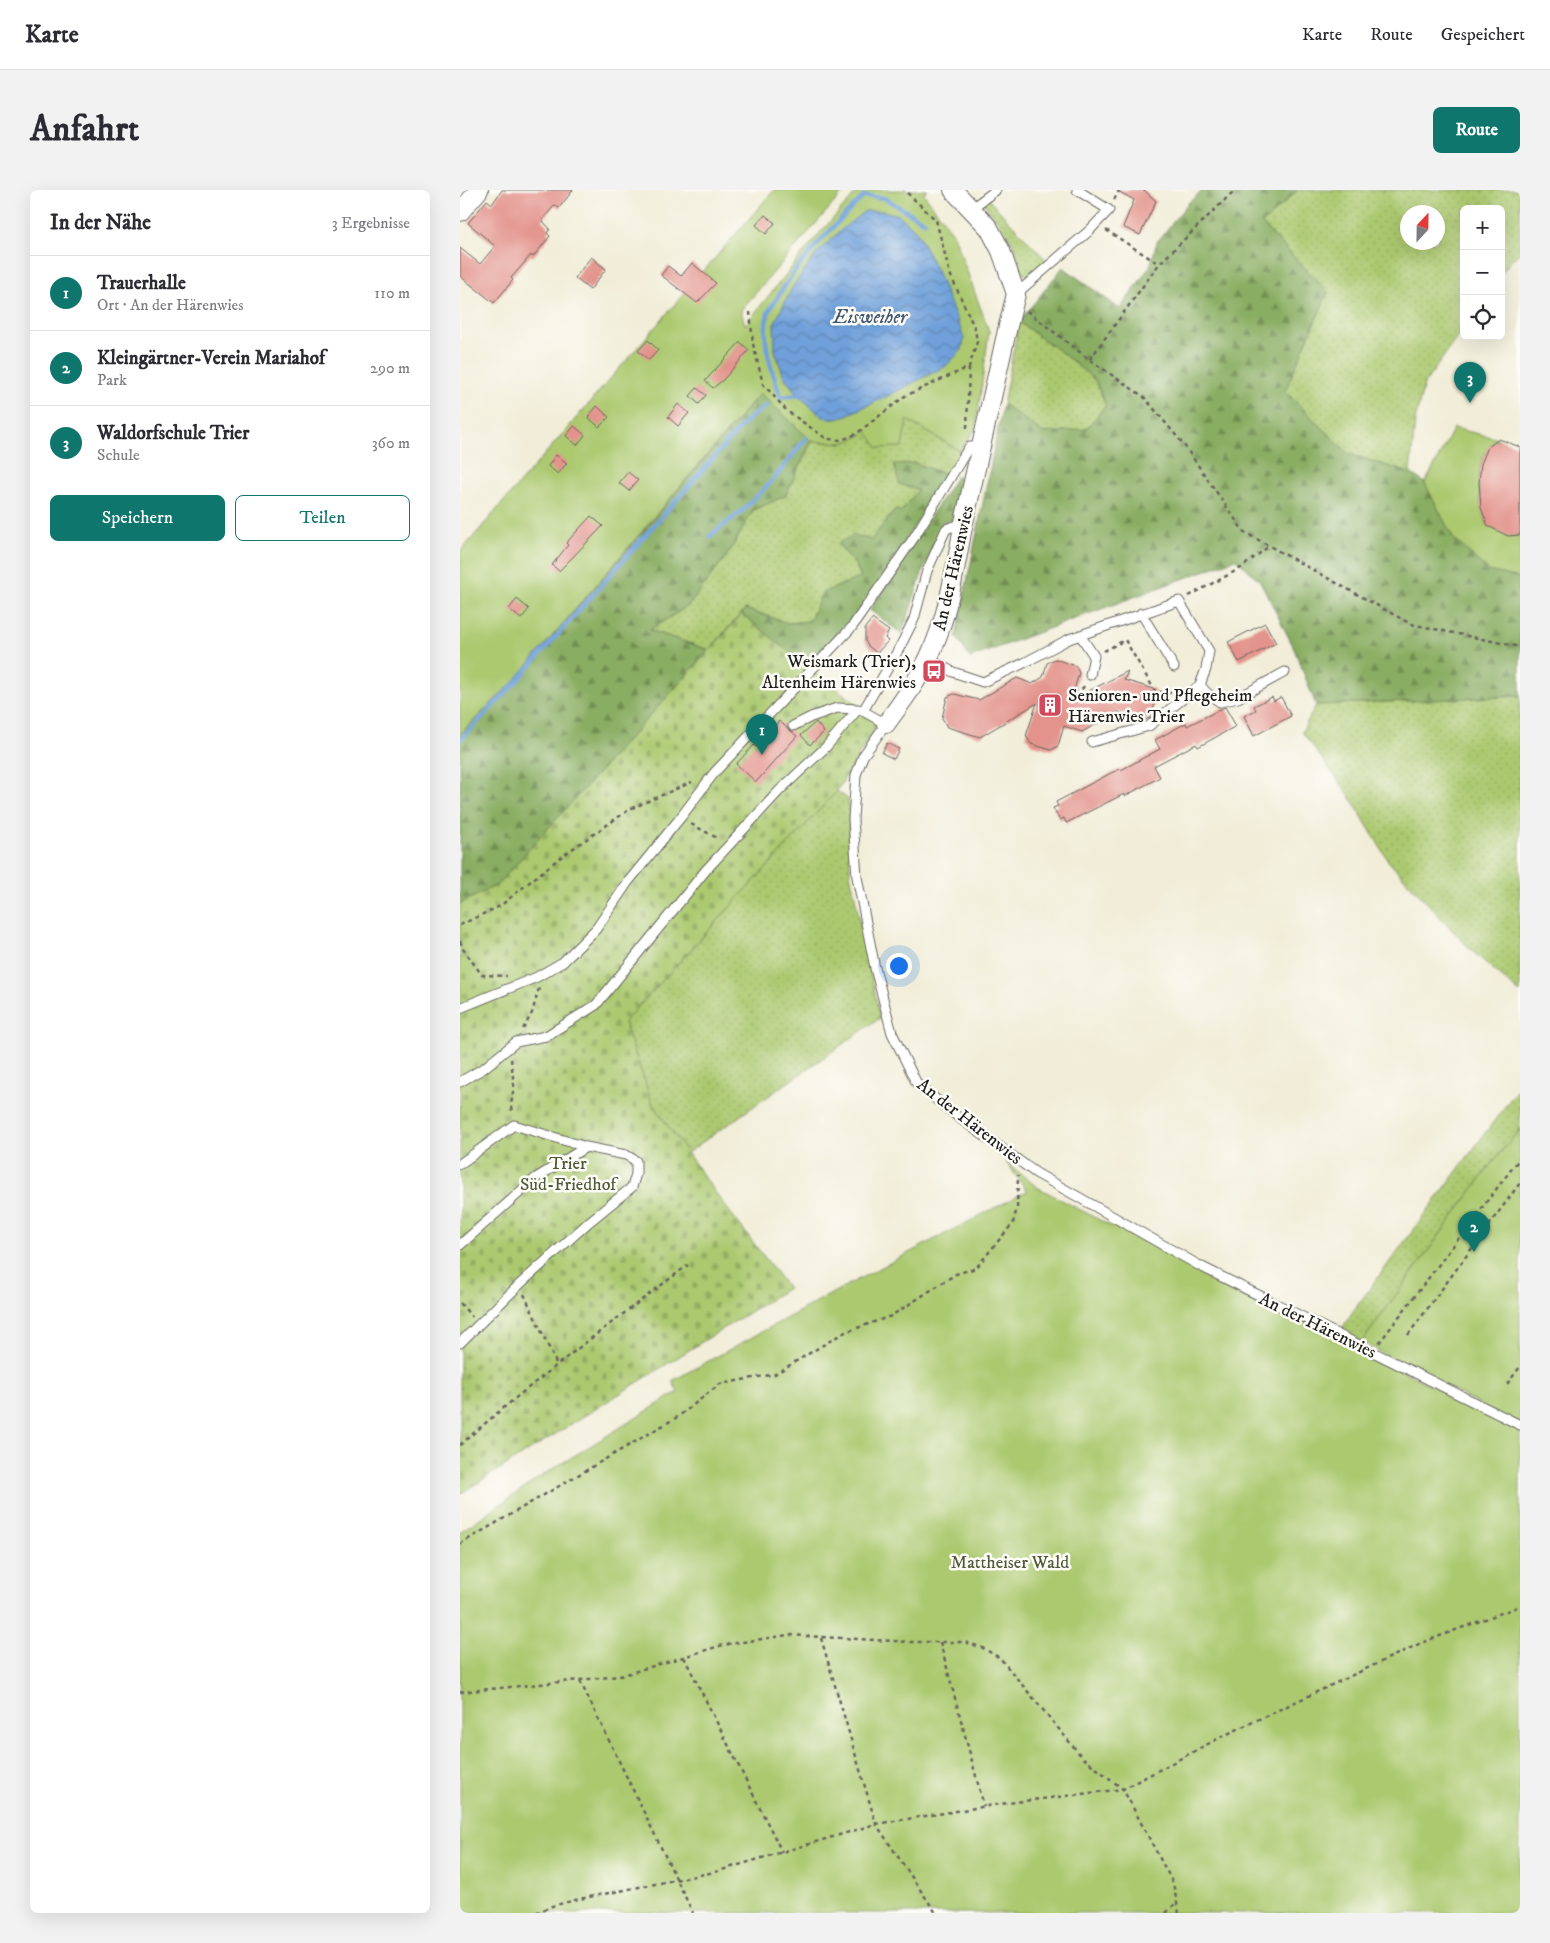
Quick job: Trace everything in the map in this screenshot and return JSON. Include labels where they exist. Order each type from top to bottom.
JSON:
[{"type":"street","points":[[460,212],[479,190]]},
{"type":"street","points":[[953,190],[989,228],[1001,251],[1016,298]]},
{"type":"street","name":"An der Härenwies","points":[[886,724],[912,687],[928,659],[939,633],[954,578],[975,447],[1016,298]]},
{"type":"lane","points":[[1016,298],[1068,247],[1096,224],[1108,210],[1076,190]]},
{"type":"lane","points":[[972,208],[993,192]]},
{"type":"lane","points":[[460,1008],[537,977],[562,962],[596,929],[628,882],[714,773],[852,627],[975,447]]},
{"type":"lane","points":[[460,1082],[484,1068],[516,1042],[546,1036],[596,1005],[729,844],[780,790],[826,747],[861,710],[900,647],[914,618],[927,571],[946,529],[964,523]]},
{"type":"lane","points":[[928,659],[953,672],[983,682],[1080,635],[1179,601],[1208,652],[1206,669],[1200,685],[1149,726],[1092,742]]},
{"type":"lane","points":[[1141,613],[1174,667]]},
{"type":"lane","points":[[1080,635],[1094,656],[1090,675]]},
{"type":"lane","points":[[1200,685],[1207,693],[1220,702],[1238,698],[1285,672]]},
{"type":"lane","points":[[793,726],[811,717],[837,708],[861,710],[886,724]]},
{"type":"lane","name":"An der Härenwies","points":[[886,724],[862,756],[856,775],[853,819],[857,877],[875,968],[892,1033],[917,1084],[1036,1173],[1200,1266],[1520,1426]]},
{"type":"lane","points":[[460,1164],[514,1125],[586,1147],[626,1155],[636,1161],[636,1174],[632,1188],[589,1222],[520,1284],[460,1343]]},
{"type":"lane","points":[[460,1245],[536,1178],[586,1147]]},
{"type":"path","points":[[904,190],[936,220],[950,274],[974,328],[977,342],[969,366],[967,423],[975,447]]},
{"type":"path","points":[[1090,360],[1159,264],[1235,190]]},
{"type":"path","points":[[1096,224],[1159,264]]},
{"type":"path","points":[[1016,298],[1090,360],[1144,397],[1184,445],[1244,532],[1411,624],[1520,647]]},
{"type":"path","points":[[750,312],[753,344],[763,384],[787,411],[827,439],[842,440],[856,434],[905,396],[969,366]]},
{"type":"path","points":[[1179,601],[1241,568],[1269,546]]},
{"type":"path","points":[[1094,656],[1125,640],[1156,691]]},
{"type":"path","points":[[460,925],[500,906],[562,856],[630,809],[714,773]]},
{"type":"path","points":[[696,828],[729,844]]},
{"type":"path","points":[[460,941],[463,949],[482,975],[509,976]]},
{"type":"path","points":[[514,1125],[511,1105],[514,1086],[511,1060],[516,1042],[532,1012],[539,987],[537,977]]},
{"type":"path","points":[[460,1544],[679,1416],[720,1384],[775,1374],[843,1333],[891,1316],[956,1274],[976,1268],[1013,1223],[1019,1188],[1017,1158]]},
{"type":"path","points":[[1372,1352],[1520,1158]]},
{"type":"path","points":[[1408,1335],[1520,1183]]},
{"type":"path","points":[[460,1444],[502,1408],[688,1265]]},
{"type":"path","points":[[520,1284],[557,1365]]},
{"type":"path","points":[[460,1303],[465,1308]]},
{"type":"path","points":[[1506,1384],[1520,1366]]},
{"type":"path","points":[[536,1913],[552,1906],[579,1899],[715,1872],[876,1824],[984,1806],[1123,1789],[1224,1736],[1421,1643],[1520,1606]]},
{"type":"path","points":[[460,1692],[620,1676],[723,1645],[788,1635],[821,1638],[964,1642],[981,1647],[1000,1658],[1082,1756],[1123,1789],[1173,1883],[1179,1913]]},
{"type":"path","points":[[821,1638],[876,1824],[936,1913]]},
{"type":"path","points":[[940,1642],[984,1806]]},
{"type":"path","points":[[684,1657],[782,1852]]},
{"type":"path","points":[[580,1681],[693,1913]]},
{"type":"path","points":[[1166,1913],[1177,1902]]},
{"type":"green space","points":[[774,190],[845,190],[741,310],[745,325],[818,235],[859,190],[927,190],[924,194],[953,233],[989,331],[976,428],[960,451],[907,420],[902,447],[878,448],[867,432],[844,443],[812,441],[760,393],[514,681],[460,734],[460,552]]},
{"type":"green space","points":[[1203,190],[1298,190],[1262,224],[1328,292],[1285,391],[1349,454],[1410,473],[1425,483],[1453,538],[1489,571],[1520,578],[1520,696],[1316,705],[1293,646],[1260,581],[1236,559],[970,658],[956,636],[1003,404],[1043,433],[1086,429],[1106,405],[1095,380],[1065,355],[1019,322],[1063,267],[1120,309],[1150,266],[1157,242],[1187,204]]},
{"type":"green space","points":[[1298,190],[1520,190],[1520,253],[1511,260],[1505,268],[1505,205],[1460,205],[1460,334],[1424,384],[1415,421],[1410,473],[1349,454],[1284,391],[1328,292],[1262,224]]},
{"type":"green space","points":[[988,199],[1048,262],[1038,271],[1027,275],[1021,273],[1013,242],[984,203]]},
{"type":"green space","points":[[1019,322],[1065,355],[1095,380],[1106,405],[1086,429],[1043,433],[1003,404]]},
{"type":"green space","points":[[760,393],[812,441],[785,496],[753,510],[730,551],[689,605],[650,630],[709,650],[497,885],[460,904],[460,734],[514,681]]},
{"type":"green space","points":[[907,420],[960,451],[947,475],[915,463],[918,490],[900,513],[895,509],[871,541],[838,544],[855,564],[861,577],[822,593],[810,621],[788,623],[745,609],[709,650],[649,630],[689,605],[730,551],[753,510],[785,496],[812,441],[844,443],[867,432]]},
{"type":"green space","points":[[1454,428],[1499,439],[1490,446],[1484,455],[1480,466],[1479,492],[1488,526],[1508,536],[1520,535],[1520,578],[1489,571],[1453,538],[1425,483]]},
{"type":"green space","points":[[915,463],[947,475],[870,597],[808,668],[742,614],[745,609],[788,623],[810,621],[822,593],[861,577],[855,564],[838,543],[855,535],[871,540],[896,509],[901,512],[918,490],[899,484],[894,464]]},
{"type":"green space","points":[[956,477],[969,479],[961,519],[943,522],[923,571],[902,634],[870,610]]},
{"type":"green space","name":"Trier Süd-Friedhof","points":[[742,614],[811,670],[856,703],[877,725],[837,791],[624,1022],[653,1105],[723,1203],[788,1288],[460,1494],[460,904],[497,885]]},
{"type":"green space","points":[[1520,696],[1520,993],[1471,950],[1389,862],[1349,795],[1302,732],[1316,705]]},
{"type":"green space","points":[[837,791],[848,799],[850,873],[880,1018],[687,1153],[653,1105],[624,1022]]},
{"type":"green space","points":[[1520,1086],[1520,1129],[1492,1163],[1362,1342],[1340,1332],[1351,1314]]},
{"type":"green space","points":[[1520,1129],[1520,1426],[1362,1342],[1492,1163]]},
{"type":"green space","name":"Mattheiser Wald","points":[[1006,1162],[1037,1187],[1109,1225],[1219,1277],[1520,1431],[1520,1913],[460,1913],[460,1532],[546,1473],[678,1392],[672,1381],[840,1289],[1027,1191]]},
{"type":"water","name":"Eisweiher","points":[[865,211],[883,211],[899,215],[918,233],[937,271],[960,327],[964,338],[962,350],[946,366],[884,398],[838,419],[823,417],[798,395],[784,377],[775,351],[774,324],[793,286],[817,253],[841,230]]},
{"type":"building","points":[[502,190],[573,190],[559,208],[555,205],[542,220],[550,229],[547,233],[550,236],[533,257],[531,255],[511,278],[513,280],[494,303],[460,276],[460,248],[480,264],[495,246],[468,223],[487,200],[492,204]]},
{"type":"building","points":[[1116,190],[1144,190],[1156,201],[1140,235],[1123,227],[1134,200]]},
{"type":"building","points":[[765,215],[775,223],[766,234],[756,225]]},
{"type":"building","points":[[591,257],[606,269],[590,290],[575,278]]},
{"type":"building","points":[[692,263],[716,283],[697,303],[661,275],[668,266],[681,276]]},
{"type":"building","points":[[648,340],[658,350],[649,360],[638,351]]},
{"type":"building","points":[[740,342],[749,350],[723,380],[713,388],[705,381]]},
{"type":"building","points":[[697,388],[706,395],[699,404],[690,396]]},
{"type":"building","points":[[678,404],[689,413],[678,426],[668,417]]},
{"type":"building","points":[[597,406],[609,417],[599,427],[588,417]]},
{"type":"building","points":[[574,426],[585,435],[577,445],[566,436]]},
{"type":"building","points":[[1499,439],[1520,447],[1520,535],[1508,536],[1488,526],[1481,508],[1479,482],[1481,464],[1488,447]]},
{"type":"building","points":[[556,455],[567,463],[558,474],[548,466]]},
{"type":"building","points":[[628,472],[638,480],[629,491],[619,483]]},
{"type":"building","points":[[591,516],[603,526],[559,571],[552,565],[568,545],[566,543]]},
{"type":"building","points":[[517,599],[529,609],[521,619],[509,609]]},
{"type":"building","points":[[872,619],[889,631],[885,638],[888,641],[877,653],[865,641],[865,628]]},
{"type":"building","points":[[1265,623],[1276,643],[1239,662],[1228,642]]},
{"type":"building","name":"Senioren- und Pflegeheim Härenwies Trier","points":[[1055,659],[1076,666],[1079,673],[1071,700],[1128,671],[1124,680],[1154,689],[1157,696],[1151,717],[1145,720],[1118,712],[1082,732],[1064,726],[1058,746],[1051,750],[1031,744],[1026,736],[1037,703],[980,737],[947,727],[942,718],[947,697],[954,694],[979,700],[1017,678],[1032,684],[1043,677],[1047,663]]},
{"type":"building","points":[[1272,697],[1274,701],[1281,697],[1291,716],[1254,736],[1244,716],[1256,710],[1254,706]]},
{"type":"building","points":[[1225,707],[1236,726],[1198,747],[1196,744],[1154,766],[1160,777],[1125,796],[1124,794],[1066,823],[1064,818],[1060,820],[1053,808],[1058,806],[1056,802],[1160,749],[1155,740],[1186,723],[1187,726]]},
{"type":"building","points":[[779,721],[797,736],[756,782],[736,764],[754,745],[756,747]]},
{"type":"building","points":[[816,722],[824,732],[810,745],[801,735]]},
{"type":"building","points":[[887,743],[899,749],[894,759],[882,753]]},
{"type":"waterway","points":[[798,395],[781,397],[766,345],[766,324],[769,310],[796,270],[817,244],[864,196],[884,198],[925,222]]},
{"type":"waterway","points":[[460,740],[515,683],[746,421],[767,405]]},
{"type":"waterway","points":[[710,536],[743,510],[774,479],[806,438]]},
{"type":"place","name":"Waldorfschule Trier","points":[[1470,403]]},
{"type":"place","name":"Weismark (Trier), Altenheim Härenwies","points":[[934,671]]},
{"type":"place","name":"Senioren- und Pflegeheim Härenwies Trier","points":[[1050,705]]},
{"type":"place","name":"Trauerhalle","points":[[762,755]]},
{"type":"place","name":"Kleingärtner-Verein Mariahof","points":[[1474,1252]]}]
